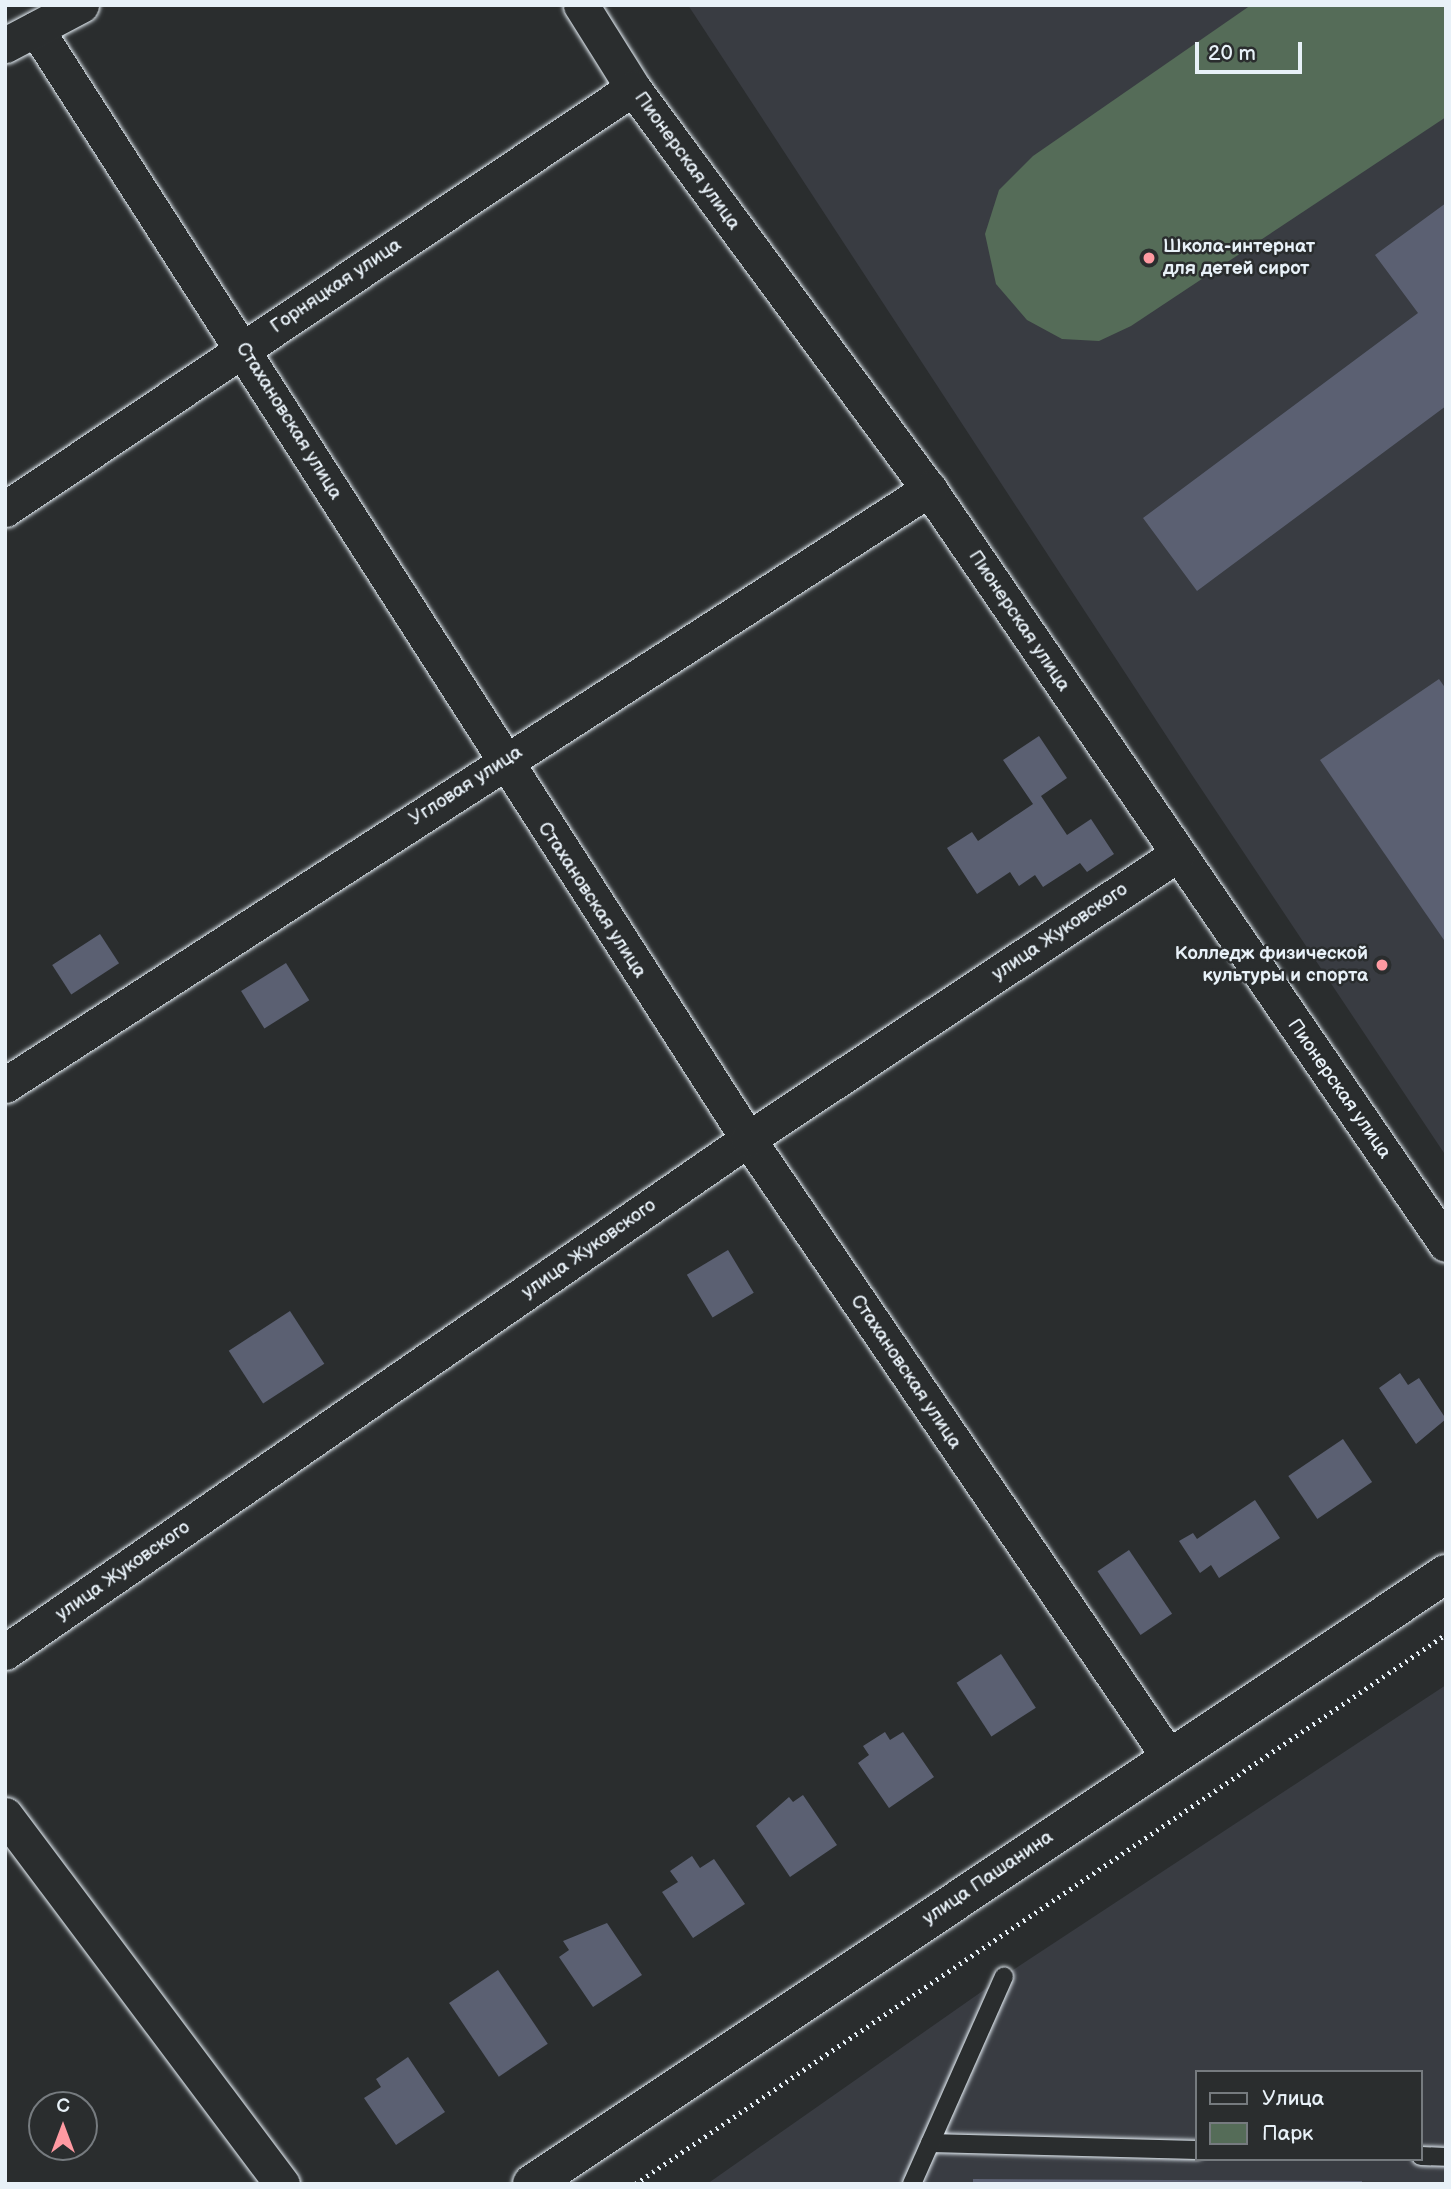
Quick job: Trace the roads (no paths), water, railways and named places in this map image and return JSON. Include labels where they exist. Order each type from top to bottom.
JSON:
[{"type":"main road","name":"улица Пашанина","points":[[532,2184],[1446,1574]]},
{"type":"street","points":[[5,45],[81,5]]},
{"type":"street","name":"Пионерская улица","points":[[581,5],[633,88],[929,489],[1446,1244]]},
{"type":"street","name":"Стахановская улица","points":[[36,29],[243,347],[502,763],[748,1139],[1168,1758]]},
{"type":"street","name":"Горняцкая улица","points":[[5,509],[633,88]]},
{"type":"street","name":"Угловая улица","points":[[5,1085],[929,489]]},
{"type":"street","name":"улица Жуковского","points":[[6,1651],[748,1139],[1178,854]]},
{"type":"street","points":[[5,1815],[282,2184]]},
{"type":"lane","points":[[912,2184],[1004,1976]]},
{"type":"lane","points":[[930,2143],[1196,2150]]},
{"type":"lane","points":[[1423,2156],[1446,2157]]},
{"type":"place","name":"Школа-интернат для детей сирот","points":[[1149,258]]},
{"type":"place","name":"Колледж физической культуры и спорта","points":[[1382,965]]}]
